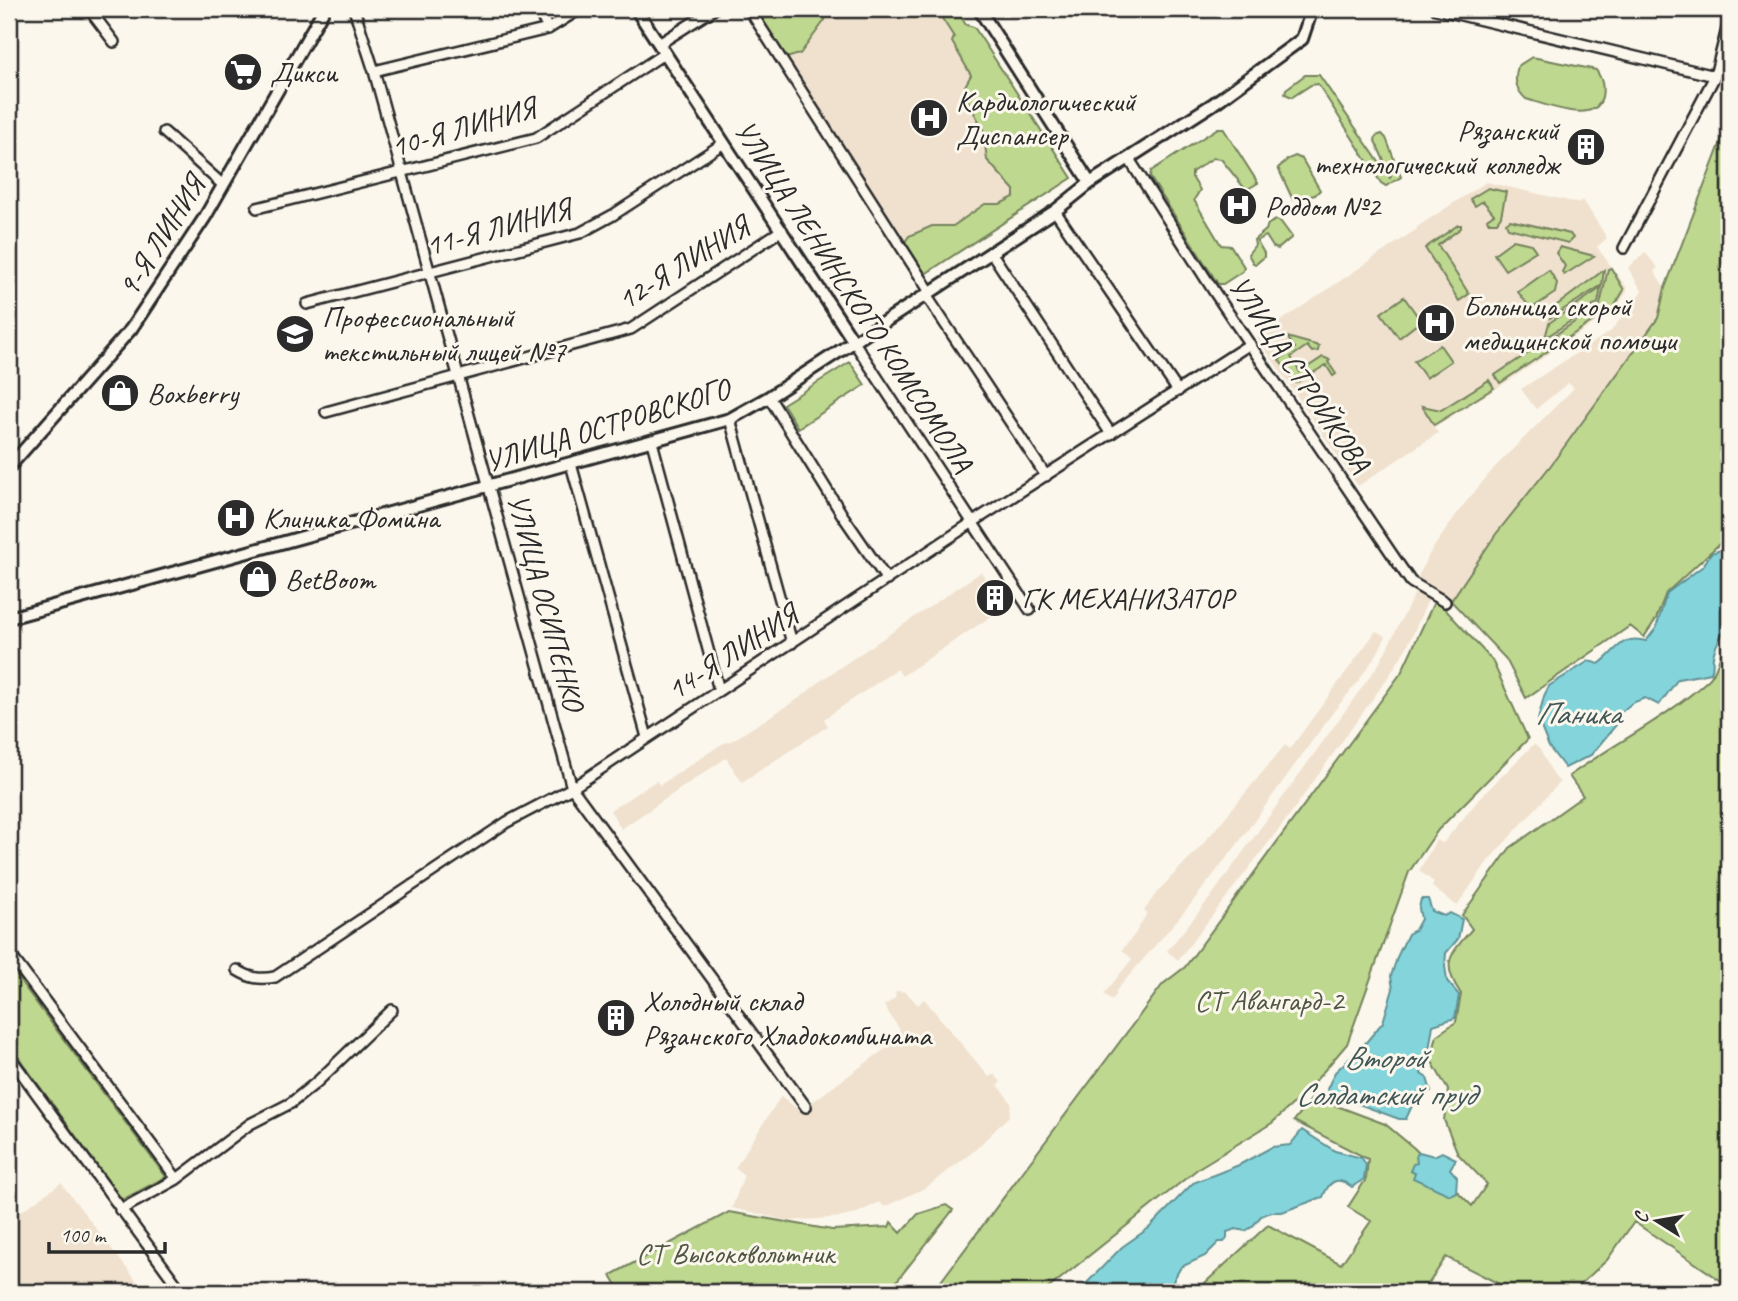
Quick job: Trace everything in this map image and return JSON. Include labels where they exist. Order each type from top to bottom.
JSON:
[{"type":"street","points":[[89,9],[114,42]]},
{"type":"street","name":"9-Я ЛИНИЯ","points":[[9,467],[131,328],[205,217],[324,9]]},
{"type":"street","name":"УЛИЦА ОСИПЕНКО","points":[[354,9],[374,71],[572,788],[806,1107]]},
{"type":"street","points":[[538,9],[548,29]]},
{"type":"street","points":[[374,71],[548,29],[580,9]]},
{"type":"street","name":"УЛИЦА ЛЕНИНСКОГО КОМСОМОЛА","points":[[636,9],[1030,610]]},
{"type":"street","name":"10-Я ЛИНИЯ","points":[[257,208],[536,138],[714,9]]},
{"type":"street","points":[[749,9],[1046,476]]},
{"type":"street","points":[[979,9],[1090,183]]},
{"type":"street","name":"УЛИЦА ОСТРОВСКОГО","points":[[9,618],[730,419],[769,397],[1055,211],[1090,183],[1213,104],[1303,39],[1312,9]]},
{"type":"street","points":[[1436,9],[1715,76]]},
{"type":"street","points":[[1624,248],[1715,76],[1729,21]]},
{"type":"street","points":[[164,132],[223,185]]},
{"type":"street","name":"11-Я ЛИНИЯ","points":[[307,304],[580,233],[613,215],[724,143]]},
{"type":"street","name":"УЛИЦА СТРОЙКОВА","points":[[1129,159],[1215,293],[1411,582],[1445,602]]},
{"type":"street","points":[[1055,211],[1178,391]]},
{"type":"street","name":"12-Я ЛИНИЯ","points":[[326,412],[631,329],[782,230]]},
{"type":"street","points":[[991,252],[1111,434]]},
{"type":"street","name":"14-Я ЛИНИЯ","points":[[237,970],[248,977],[261,980],[275,977],[507,822],[572,788],[973,522],[1250,344]]},
{"type":"street","points":[[769,397],[843,516],[887,580]]},
{"type":"street","points":[[730,419],[792,643]]},
{"type":"street","points":[[652,442],[719,690]]},
{"type":"street","points":[[571,464],[648,737]]},
{"type":"street","points":[[9,953],[177,1179]]},
{"type":"street","points":[[120,1210],[177,1179],[250,1124],[291,1103],[317,1082],[392,1010]]},
{"type":"street","points":[[9,1056],[182,1292]]},
{"type":"shaded area","name":"Кардиологический Диспансер","points":[[755,9],[957,9],[966,25],[974,27],[1072,178],[925,274]]},
{"type":"shaded area","name":"Больница скорой медицинской помощи","points":[[1486,182],[1578,203],[1583,200],[1607,238],[1597,247],[1627,288],[1627,292],[1614,310],[1434,427],[1438,433],[1358,486],[1257,337]]},
{"type":"shaded area","points":[[1645,252],[1658,268],[1654,271],[1665,288],[1658,318],[1551,465],[1496,534],[1451,601],[1417,579],[1431,551],[1461,508],[1495,467],[1574,388],[1568,383],[1536,409],[1521,389],[1611,331],[1642,291],[1628,268]]},
{"type":"shaded area","points":[[981,572],[1005,607],[902,676],[897,669],[824,719],[828,726],[742,782],[726,758],[621,829],[610,810],[656,781],[660,785],[801,697],[823,679]]},
{"type":"shaded area","points":[[1416,591],[1428,600],[1408,645],[1391,673],[1286,820],[1178,960],[1167,951],[1210,898],[1379,664]]},
{"type":"shaded area","points":[[1376,631],[1386,636],[1357,683],[1236,846],[1190,905],[1115,992],[1117,994],[1112,1000],[1104,994],[1132,959],[1122,950],[1135,934],[1147,913],[1144,911],[1157,892],[1203,844],[1285,745],[1290,749]]},
{"type":"shaded area","points":[[1534,744],[1560,782],[1488,861],[1457,906],[1432,887],[1434,882],[1419,871],[1436,840],[1443,843],[1480,798]]},
{"type":"shaded area","points":[[896,991],[906,992],[918,1005],[924,999],[989,1077],[994,1074],[1001,1082],[998,1085],[1011,1103],[1009,1116],[974,1151],[927,1187],[884,1207],[880,1202],[843,1217],[789,1221],[732,1208],[744,1175],[735,1168],[781,1096],[800,1111],[900,1038],[897,1033],[900,1030],[884,1006],[895,998]]},
{"type":"shaded area","points":[[61,1183],[145,1292],[9,1292],[9,1220]]},
{"type":"green space","points":[[755,9],[817,11],[825,15],[825,20],[800,54],[786,58]]},
{"type":"green space","points":[[936,9],[956,9],[966,25],[974,27],[1072,178],[925,274],[905,242],[909,236],[932,226],[953,226],[985,204],[1000,204],[1014,197],[1014,190],[987,160],[983,129],[964,94],[971,75],[952,42],[954,37]]},
{"type":"green space","points":[[1532,57],[1596,70],[1603,89],[1598,106],[1580,112],[1569,111],[1526,99],[1516,84],[1516,75],[1518,66]]},
{"type":"green space","points":[[1305,75],[1319,75],[1390,178],[1375,141],[1376,136],[1382,134],[1386,138],[1401,177],[1386,186],[1381,183],[1318,84],[1311,85],[1292,97],[1285,94],[1286,89]]},
{"type":"green space","points":[[1729,121],[1729,535],[1666,593],[1656,619],[1644,637],[1630,626],[1526,698],[1506,659],[1451,601],[1496,534],[1551,465],[1658,318],[1665,288]]},
{"type":"green space","points":[[1218,128],[1223,128],[1258,183],[1246,190],[1221,159],[1213,158],[1192,172],[1200,190],[1194,200],[1221,245],[1231,246],[1244,267],[1243,271],[1223,284],[1218,284],[1150,177],[1151,171]]},
{"type":"green space","points":[[1295,156],[1302,159],[1320,190],[1315,195],[1293,200],[1278,168]]},
{"type":"green space","points":[[1488,188],[1506,192],[1501,216],[1497,222],[1488,222],[1487,219],[1494,214],[1483,201],[1475,206],[1470,199]]},
{"type":"green space","points":[[1276,220],[1281,222],[1292,237],[1278,249],[1273,247],[1266,236],[1257,241],[1264,257],[1256,264],[1253,263],[1248,254],[1255,245],[1254,240],[1266,230],[1268,224]]},
{"type":"green space","points":[[1510,220],[1570,234],[1573,238],[1568,243],[1508,228],[1506,223]]},
{"type":"green space","points":[[1461,225],[1461,228],[1438,245],[1469,294],[1459,301],[1425,248]]},
{"type":"green space","points":[[1513,240],[1531,244],[1536,251],[1505,270],[1494,254]]},
{"type":"green space","points":[[1560,247],[1594,256],[1564,275],[1562,272],[1565,266],[1556,253]]},
{"type":"green space","points":[[1611,268],[1624,290],[1614,307],[1500,383],[1495,375],[1600,305],[1608,269]]},
{"type":"green space","points":[[1549,270],[1557,283],[1555,293],[1531,309],[1518,292]]},
{"type":"green space","points":[[1604,270],[1602,285],[1550,318],[1553,308]]},
{"type":"green space","points":[[1601,288],[1598,303],[1545,338],[1549,323]]},
{"type":"green space","points":[[1404,297],[1421,321],[1399,338],[1381,313]]},
{"type":"green space","points":[[1287,337],[1319,346],[1318,351],[1312,352],[1307,346],[1291,357],[1300,372],[1323,357],[1330,360],[1328,362],[1336,374],[1333,376],[1326,365],[1296,383],[1279,360],[1295,348]]},
{"type":"green space","points":[[1440,345],[1451,361],[1426,378],[1414,361]]},
{"type":"green space","points":[[850,362],[865,385],[798,428],[783,404]]},
{"type":"green space","points":[[1489,380],[1494,388],[1434,425],[1422,406],[1441,410]]},
{"type":"green space","name":"СТ Авангард-2","points":[[1434,602],[1444,608],[1492,660],[1528,739],[1438,830],[1409,872],[1347,1044],[1305,1093],[1272,1123],[1200,1167],[1045,1291],[933,1292],[1163,984],[1185,967],[1401,673]]},
{"type":"green space","points":[[1729,643],[1729,1286],[1634,1222],[1607,1260],[1572,1292],[1515,1292],[1446,1257],[1423,1292],[1195,1292],[1268,1225],[1341,1264],[1371,1221],[1348,1207],[1366,1179],[1368,1159],[1294,1121],[1313,1097],[1385,1124],[1414,1148],[1472,1206],[1487,1184],[1458,1154],[1444,1120],[1448,1090],[1431,1060],[1437,1035],[1456,1022],[1461,994],[1451,974],[1450,960],[1472,929],[1462,915],[1510,848],[1583,796],[1569,776],[1692,694],[1712,676],[1722,651]]},
{"type":"green space","points":[[9,966],[166,1177],[122,1200],[9,1044]]},
{"type":"green space","name":"СТ Высоковольтник","points":[[946,1205],[953,1210],[888,1292],[621,1292],[611,1275],[729,1212],[832,1230],[889,1227],[891,1222],[901,1233],[918,1214]]},
{"type":"water","name":"Паника","points":[[1729,539],[1729,625],[1715,648],[1711,673],[1678,679],[1659,705],[1645,698],[1632,703],[1620,713],[1616,725],[1591,755],[1565,768],[1549,747],[1538,720],[1549,686],[1589,661],[1599,664],[1625,642],[1638,639],[1646,641],[1656,628],[1667,593],[1703,566],[1711,553],[1721,550]]},
{"type":"water","name":"Второй Солдатский пруд","points":[[1421,899],[1428,899],[1432,911],[1444,916],[1450,913],[1462,919],[1458,939],[1446,953],[1445,966],[1447,981],[1459,995],[1455,1018],[1433,1025],[1428,1056],[1423,1061],[1421,1074],[1427,1078],[1431,1091],[1416,1097],[1406,1119],[1399,1119],[1329,1093],[1327,1089],[1335,1072],[1363,1046],[1383,1022],[1393,989],[1391,976],[1408,934],[1415,930],[1421,919]]},
{"type":"water","points":[[1302,1130],[1335,1151],[1362,1158],[1366,1165],[1364,1179],[1352,1187],[1342,1181],[1334,1182],[1323,1197],[1282,1212],[1261,1216],[1245,1231],[1236,1229],[1227,1232],[1224,1242],[1219,1242],[1205,1256],[1181,1267],[1170,1292],[1078,1292],[1122,1247],[1149,1228],[1193,1183],[1239,1165],[1272,1147],[1290,1145]]},
{"type":"water","points":[[1419,1152],[1434,1156],[1442,1152],[1456,1159],[1450,1169],[1457,1177],[1456,1192],[1450,1195],[1413,1178],[1415,1173],[1410,1171],[1413,1164],[1417,1163],[1416,1156]]},
{"type":"place","name":"Дикси","points":[[243,72]]},
{"type":"place","name":"Кардиологический Диспансер","points":[[929,118]]},
{"type":"place","name":"Рязанский технологический колледж","points":[[1586,147]]},
{"type":"place","name":"Роддом №2","points":[[1238,206]]},
{"type":"place","name":"Больница скорой медицинской помощи","points":[[1436,323]]},
{"type":"place","name":"Профессиональный текстильный лицей №7","points":[[295,334]]},
{"type":"place","name":"Boxberry","points":[[120,393]]},
{"type":"place","name":"Клиника Фомина","points":[[236,518]]},
{"type":"place","name":"BetBoom","points":[[258,579]]},
{"type":"place","name":"ГК МЕХАНИЗАТОР","points":[[995,598]]},
{"type":"place","name":"Холодный склад Рязанского Хладокомбината","points":[[616,1018]]}]
